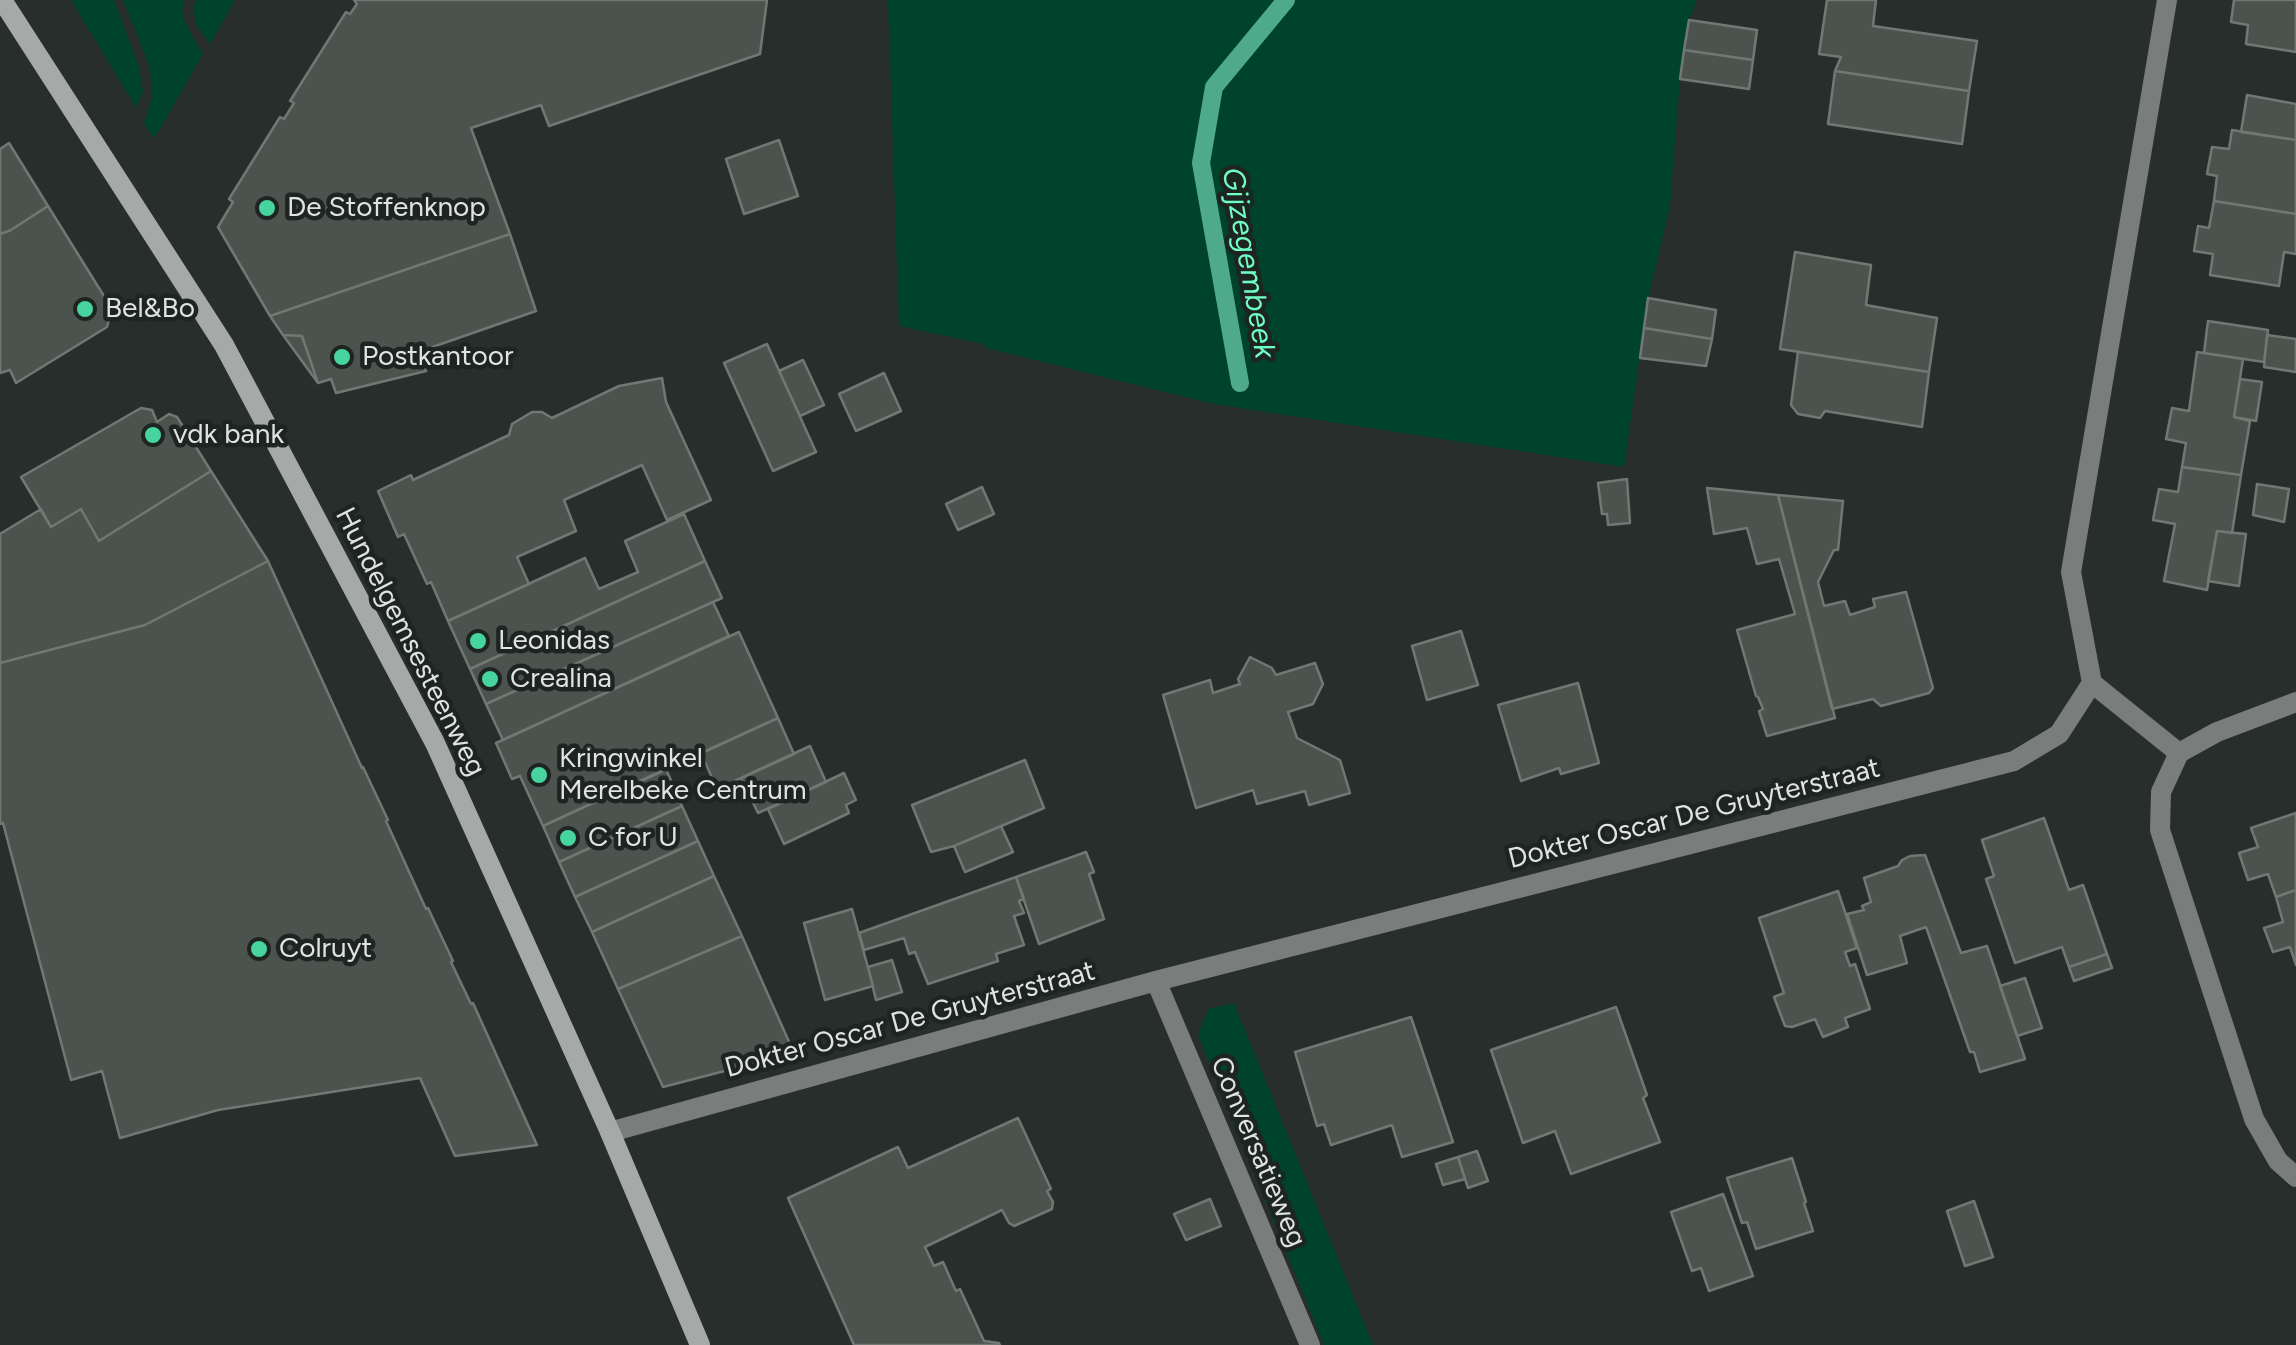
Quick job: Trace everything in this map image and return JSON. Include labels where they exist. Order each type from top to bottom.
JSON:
[{"type":"main road","name":"Hundelgemsesteenweg","points":[[2,0],[224,346],[435,743],[610,1132],[700,1345]]},
{"type":"street","points":[[2166,0],[2071,572],[2092,683],[2179,753]]},
{"type":"street","name":"Dokter Oscar De Gruyterstraat","points":[[610,1132],[1156,981],[2014,761],[2059,734],[2092,683]]},
{"type":"street","points":[[2296,702],[2217,732],[2179,753],[2161,792],[2160,830],[2254,1119],[2278,1161],[2296,1177]]},
{"type":"street","name":"Conversatieweg","points":[[1156,981],[1310,1345]]},
{"type":"green space","points":[[71,0],[114,0],[139,67],[143,92],[136,108]]},
{"type":"green space","points":[[123,0],[184,0],[182,11],[188,29],[203,54],[154,139],[144,123],[152,97],[150,68]]},
{"type":"green space","points":[[196,0],[235,0],[210,44],[196,24]]},
{"type":"green space","points":[[888,0],[1697,0],[1689,20],[1680,79],[1670,206],[1648,299],[1624,467],[1214,404],[899,326]]},
{"type":"green space","points":[[1234,1003],[1373,1345],[1324,1345],[1198,1035],[1208,1009]]},
{"type":"building","points":[[354,0],[767,0],[760,54],[549,126],[541,105],[471,128],[510,234],[270,316],[218,227],[233,202],[229,199],[280,117],[284,119],[294,103],[290,101],[346,12],[350,14],[357,4]]},
{"type":"building","points":[[1827,0],[1876,0],[1873,26],[1977,41],[1969,91],[1835,71],[1841,57],[1819,54]]},
{"type":"building","points":[[2234,0],[2296,0],[2296,52],[2246,44],[2248,25],[2231,22]]},
{"type":"building","points":[[1689,20],[1757,30],[1753,60],[1684,50]]},
{"type":"building","points":[[1684,50],[1753,60],[1749,89],[1680,79]]},
{"type":"building","points":[[1835,71],[1969,91],[1962,144],[1828,124]]},
{"type":"building","points":[[2247,95],[2296,104],[2296,140],[2241,132]]},
{"type":"building","points":[[2232,130],[2296,140],[2296,214],[2214,201],[2217,176],[2207,174],[2212,147],[2229,149]]},
{"type":"building","points":[[779,140],[798,196],[744,214],[726,159]]},
{"type":"building","points":[[9,143],[48,206],[0,234],[0,149]]},
{"type":"building","points":[[2214,201],[2296,214],[2296,254],[2284,252],[2279,286],[2210,275],[2213,254],[2194,251],[2198,226],[2209,228]]},
{"type":"building","points":[[48,206],[112,309],[107,327],[16,383],[10,370],[0,373],[0,234]]},
{"type":"building","points":[[510,234],[536,311],[418,352],[426,371],[336,393],[331,379],[318,383],[302,336],[283,335],[270,316]]},
{"type":"building","points":[[1795,252],[1871,265],[1866,305],[1937,318],[1929,372],[1780,349]]},
{"type":"building","points":[[1648,298],[1716,310],[1712,339],[1644,328]]},
{"type":"building","points":[[2208,321],[2268,330],[2264,362],[2204,353]]},
{"type":"building","points":[[1644,328],[1712,339],[1706,366],[1640,358]]},
{"type":"building","points":[[283,335],[302,336],[318,383]]},
{"type":"building","points":[[2267,335],[2296,339],[2296,372],[2264,367]]},
{"type":"building","points":[[767,344],[816,452],[773,471],[724,363]]},
{"type":"building","points":[[1798,352],[1929,372],[1922,427],[1825,411],[1820,418],[1798,414],[1791,405]]},
{"type":"building","points":[[2197,352],[2243,359],[2234,417],[2250,421],[2241,475],[2182,467],[2186,443],[2166,439],[2172,408],[2189,411]]},
{"type":"building","points":[[803,360],[824,405],[800,416],[779,371]]},
{"type":"building","points":[[884,373],[901,411],[856,431],[839,394]]},
{"type":"building","points":[[662,378],[666,402],[711,500],[667,520],[642,465],[564,500],[576,531],[517,557],[529,584],[448,621],[404,534],[398,537],[378,491],[411,475],[413,480],[509,435],[512,424],[532,412],[552,418],[619,386]]},
{"type":"building","points":[[2240,379],[2262,382],[2256,421],[2234,417]]},
{"type":"building","points":[[141,408],[152,410],[157,422],[169,414],[177,417],[211,471],[99,541],[81,509],[51,527],[21,477]]},
{"type":"building","points":[[2182,467],[2241,475],[2232,533],[2217,531],[2207,590],[2164,581],[2175,524],[2153,520],[2159,489],[2178,492]]},
{"type":"building","points":[[211,471],[268,561],[145,625],[0,663],[0,534],[41,509],[51,527],[81,509],[99,541]]},
{"type":"building","points":[[1627,479],[1630,523],[1608,525],[1607,514],[1602,514],[1598,483]]},
{"type":"building","points":[[2257,484],[2289,489],[2284,522],[2253,515]]},
{"type":"building","points":[[982,487],[994,514],[958,530],[946,504]]},
{"type":"building","points":[[1707,488],[1778,495],[1835,718],[1767,736],[1759,711],[1763,709],[1737,630],[1795,614],[1779,559],[1757,564],[1747,528],[1714,534]]},
{"type":"building","points":[[1778,495],[1843,501],[1838,550],[1834,550],[1818,582],[1824,606],[1845,601],[1850,615],[1875,607],[1873,599],[1906,592],[1933,688],[1929,693],[1881,706],[1873,699],[1832,709]]},
{"type":"building","points":[[684,514],[705,561],[470,669],[448,621],[585,558],[599,589],[638,572],[625,541]]},
{"type":"building","points":[[2217,531],[2246,534],[2239,586],[2208,581]]},
{"type":"building","points":[[268,561],[537,1145],[455,1156],[420,1078],[218,1110],[120,1138],[102,1071],[71,1080],[3,823],[0,824],[0,663],[145,625]]},
{"type":"building","points":[[705,561],[722,598],[486,704],[470,669]]},
{"type":"building","points":[[713,602],[729,636],[503,740],[486,704]]},
{"type":"building","points":[[1461,631],[1478,685],[1427,700],[1412,646]]},
{"type":"building","points":[[739,632],[778,718],[543,826],[520,776],[512,779],[496,743]]},
{"type":"building","points":[[1250,657],[1272,668],[1276,675],[1315,663],[1323,684],[1313,704],[1288,712],[1297,738],[1340,760],[1350,793],[1309,805],[1305,791],[1257,804],[1253,790],[1196,808],[1163,695],[1210,680],[1213,693],[1240,684],[1238,679]]},
{"type":"building","points":[[1578,683],[1599,763],[1561,774],[1559,768],[1521,781],[1498,705]]},
{"type":"building","points":[[778,718],[794,754],[717,789],[701,753]]},
{"type":"building","points":[[810,746],[826,782],[758,813],[741,778]]},
{"type":"building","points":[[1025,760],[1044,808],[931,852],[912,805]]},
{"type":"building","points":[[666,769],[682,806],[559,862],[543,826]]},
{"type":"building","points":[[844,773],[856,800],[846,805],[849,813],[784,844],[768,809]]},
{"type":"building","points":[[682,806],[698,841],[575,897],[559,862]]},
{"type":"building","points":[[2296,813],[2296,890],[2276,897],[2268,874],[2248,880],[2239,853],[2258,847],[2251,828]]},
{"type":"building","points":[[2044,818],[2069,890],[2083,885],[2107,954],[2069,967],[2062,947],[2015,963],[1986,879],[1994,876],[1982,840]]},
{"type":"building","points":[[1001,826],[1013,852],[965,872],[954,846]]},
{"type":"building","points":[[698,841],[714,876],[592,932],[575,897]]},
{"type":"building","points":[[1086,852],[1104,919],[1039,944],[1016,877]]},
{"type":"building","points":[[1925,855],[1961,953],[1987,946],[2025,1059],[1980,1072],[1926,927],[1900,936],[1907,963],[1867,975],[1847,914],[1864,910],[1862,906],[1871,902],[1864,878],[1898,866],[1910,856]]},
{"type":"building","points":[[714,876],[742,936],[618,989],[592,932]]},
{"type":"building","points":[[1016,877],[1024,899],[1019,901],[1024,913],[1014,916],[1024,945],[996,954],[998,961],[928,984],[915,952],[909,954],[904,938],[864,950],[859,933]]},
{"type":"building","points":[[2296,890],[2296,965],[2290,947],[2273,952],[2264,928],[2283,922],[2276,897]]},
{"type":"building","points":[[1838,891],[1857,948],[1845,952],[1850,966],[1855,964],[1870,1009],[1845,1018],[1848,1027],[1823,1037],[1815,1019],[1785,1026],[1774,997],[1784,993],[1759,918]]},
{"type":"building","points":[[852,909],[873,986],[825,1000],[804,923]]},
{"type":"building","points":[[742,936],[794,1053],[663,1087],[618,989]]},
{"type":"building","points":[[2107,954],[2112,968],[2074,981],[2069,967]]},
{"type":"building","points":[[892,960],[902,992],[876,1000],[868,967]]},
{"type":"building","points":[[2025,978],[2042,1028],[2017,1036],[2000,986]]},
{"type":"building","points":[[1616,1007],[1660,1142],[1571,1174],[1555,1131],[1523,1143],[1491,1050]]},
{"type":"building","points":[[1411,1017],[1453,1142],[1402,1157],[1392,1125],[1331,1145],[1324,1124],[1317,1126],[1295,1052]]},
{"type":"building","points":[[1018,1118],[1051,1189],[1047,1191],[1052,1209],[1014,1226],[1002,1210],[925,1247],[934,1266],[943,1262],[956,1291],[960,1289],[984,1341],[1000,1345],[854,1345],[788,1198],[898,1147],[908,1168]]},
{"type":"building","points":[[1477,1151],[1488,1181],[1468,1188],[1458,1157]]},
{"type":"building","points":[[1458,1157],[1465,1179],[1443,1185],[1436,1164]]},
{"type":"building","points":[[1792,1158],[1813,1231],[1756,1249],[1747,1222],[1742,1223],[1727,1178]]},
{"type":"building","points":[[1723,1194],[1753,1276],[1709,1291],[1701,1268],[1692,1271],[1671,1212]]},
{"type":"building","points":[[1210,1199],[1221,1226],[1186,1240],[1174,1214]]},
{"type":"building","points":[[1974,1201],[1993,1257],[1965,1266],[1947,1211]]},
{"type":"waterway","name":"Gijzegembeek","points":[[1240,383],[1201,163],[1214,87],[1286,0]]},
{"type":"place","name":"De Stoffenknop","points":[[267,208]]},
{"type":"place","name":"Bel&Bo","points":[[85,309]]},
{"type":"place","name":"Postkantoor","points":[[342,357]]},
{"type":"place","name":"vdk bank","points":[[153,435]]},
{"type":"place","name":"Leonidas","points":[[478,641]]},
{"type":"place","name":"Crealina","points":[[490,679]]},
{"type":"place","name":"Kringwinkel Merelbeke Centrum","points":[[539,775]]},
{"type":"place","name":"C for U","points":[[568,838]]},
{"type":"place","name":"Colruyt","points":[[259,949]]}]
